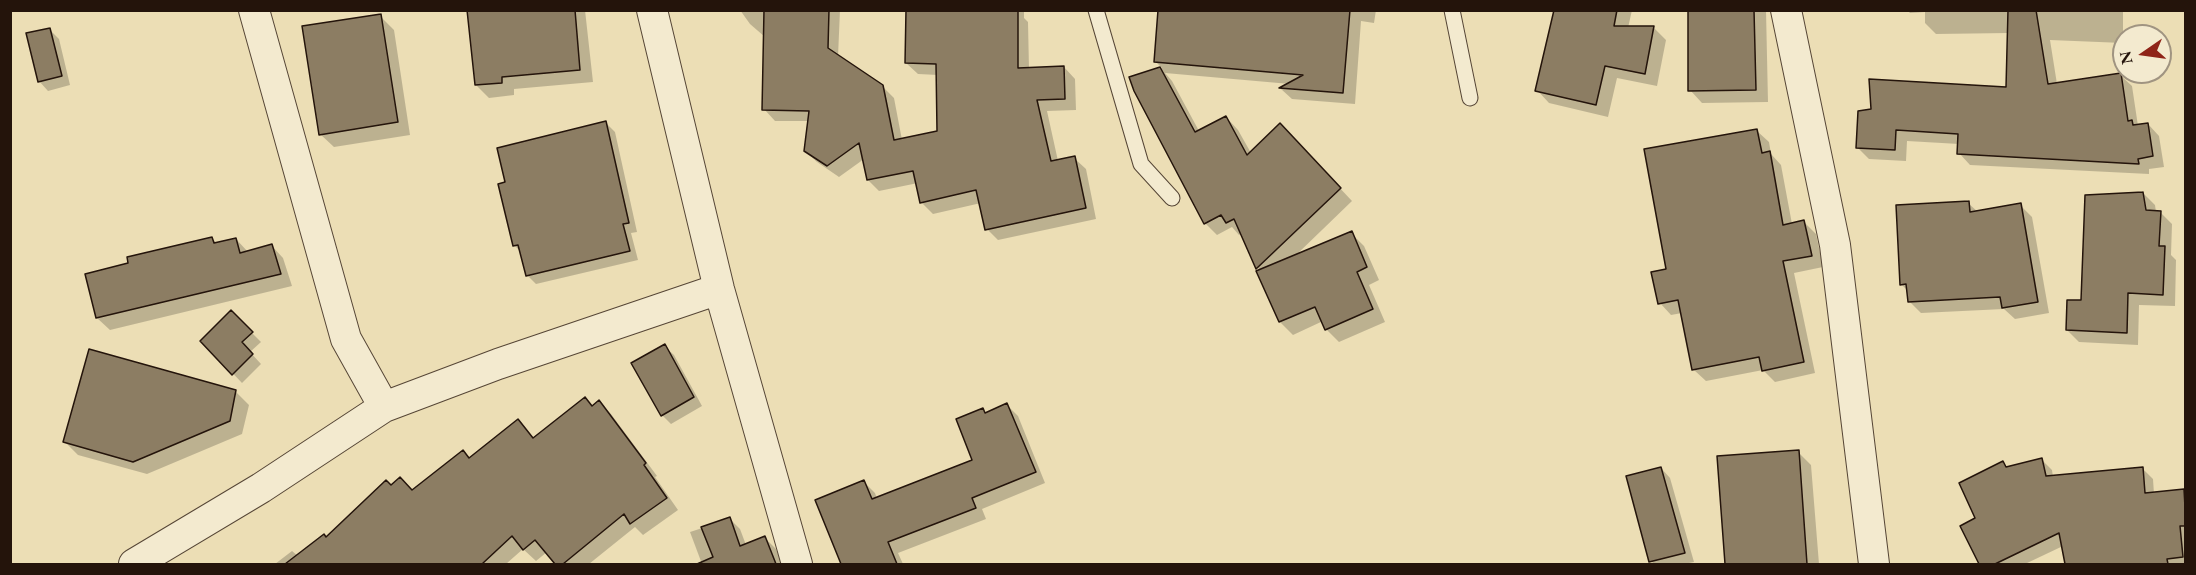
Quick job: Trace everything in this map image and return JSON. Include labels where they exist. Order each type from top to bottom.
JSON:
[{"type":"street","points":[[254,10],[346,339],[384,407]]},
{"type":"street","points":[[652,10],[719,289],[797,564]]},
{"type":"street","points":[[1786,10],[1835,245],[1874,564]]},
{"type":"street","points":[[134,564],[261,488],[384,407],[498,364],[719,289]]},
{"type":"lane","points":[[1096,10],[1141,164],[1172,198]]},
{"type":"lane","points":[[1452,10],[1470,98]]},
{"type":"building","points":[[467,10],[575,10],[580,70],[502,77],[502,83],[475,85]]},
{"type":"building","points":[[764,10],[829,10],[828,48],[883,85],[894,140],[937,131],[936,64],[905,63],[906,10],[1018,10],[1018,68],[1064,66],[1065,99],[1037,100],[1051,161],[1075,156],[1086,208],[985,230],[976,190],[920,203],[913,171],[867,180],[859,143],[827,166],[804,151],[809,111],[762,110]]},
{"type":"building","points":[[1158,10],[1350,10],[1343,93],[1279,88],[1303,75],[1154,62]]},
{"type":"building","points":[[1554,10],[1617,10],[1614,26],[1654,26],[1645,74],[1605,66],[1596,105],[1535,91]]},
{"type":"building","points":[[1688,10],[1754,10],[1756,90],[1688,91]]},
{"type":"building","points":[[2008,10],[2036,10],[2048,84],[2112,74],[2112,84],[2123,84],[2128,121],[2132,120],[2133,125],[2148,123],[2153,156],[2138,159],[2139,164],[1957,154],[1958,134],[1896,130],[1895,150],[1856,148],[1858,111],[1871,109],[1869,79],[2006,87]]},
{"type":"building","points":[[381,14],[398,122],[319,135],[302,26]]},
{"type":"building","points":[[50,28],[62,76],[38,82],[26,33]]},
{"type":"building","points":[[1160,67],[1195,132],[1226,116],[1247,155],[1280,123],[1341,188],[1256,269],[1234,219],[1226,223],[1221,215],[1204,224],[1134,91],[1129,77]]},
{"type":"building","points":[[606,121],[629,223],[623,224],[630,251],[526,276],[518,245],[513,246],[498,184],[505,182],[497,148]]},
{"type":"building","points":[[1757,129],[1762,153],[1770,151],[1783,225],[1804,220],[1812,256],[1783,261],[1804,362],[1762,371],[1759,357],[1692,370],[1678,300],[1658,304],[1651,272],[1666,269],[1644,149]]},
{"type":"building","points":[[2143,192],[2146,210],[2161,211],[2159,246],[2165,246],[2163,295],[2128,293],[2127,333],[2066,330],[2067,300],[2081,300],[2085,195]]},
{"type":"building","points":[[1969,201],[1970,212],[2021,203],[2038,302],[2002,308],[2000,297],[1908,302],[1906,284],[1900,285],[1896,205]]},
{"type":"building","points":[[1352,231],[1367,267],[1357,272],[1373,309],[1325,330],[1315,307],[1279,322],[1256,271]]},
{"type":"building","points":[[212,237],[214,243],[236,238],[240,253],[272,244],[281,274],[96,318],[85,274],[128,263],[127,257]]},
{"type":"building","points":[[231,310],[253,332],[242,342],[253,354],[232,375],[200,341]]},
{"type":"building","points":[[665,344],[694,397],[661,416],[631,363]]},
{"type":"building","points":[[89,349],[236,390],[230,421],[133,462],[63,442]]},
{"type":"building","points":[[585,397],[592,406],[599,400],[646,463],[644,465],[667,498],[630,524],[624,514],[563,564],[555,564],[535,540],[523,550],[512,536],[482,564],[285,564],[324,534],[326,537],[386,480],[391,485],[400,477],[412,490],[463,450],[469,458],[518,419],[533,438]]},
{"type":"building","points":[[1007,403],[1036,472],[972,498],[976,508],[888,542],[897,564],[841,564],[815,500],[864,480],[872,499],[972,460],[956,419],[983,408],[985,413]]},
{"type":"building","points":[[1799,450],[1807,564],[1725,564],[1717,456]]},
{"type":"building","points":[[2042,458],[2046,476],[2143,467],[2145,493],[2184,489],[2186,526],[2180,526],[2183,557],[2167,559],[2168,564],[2065,564],[2059,533],[1995,564],[1979,564],[1960,526],[1975,518],[1959,483],[2003,461],[2006,467]]},
{"type":"building","points":[[1661,467],[1685,553],[1649,562],[1626,476]]},
{"type":"building","points":[[730,517],[740,546],[765,536],[776,564],[697,564],[713,557],[701,527]]}]
